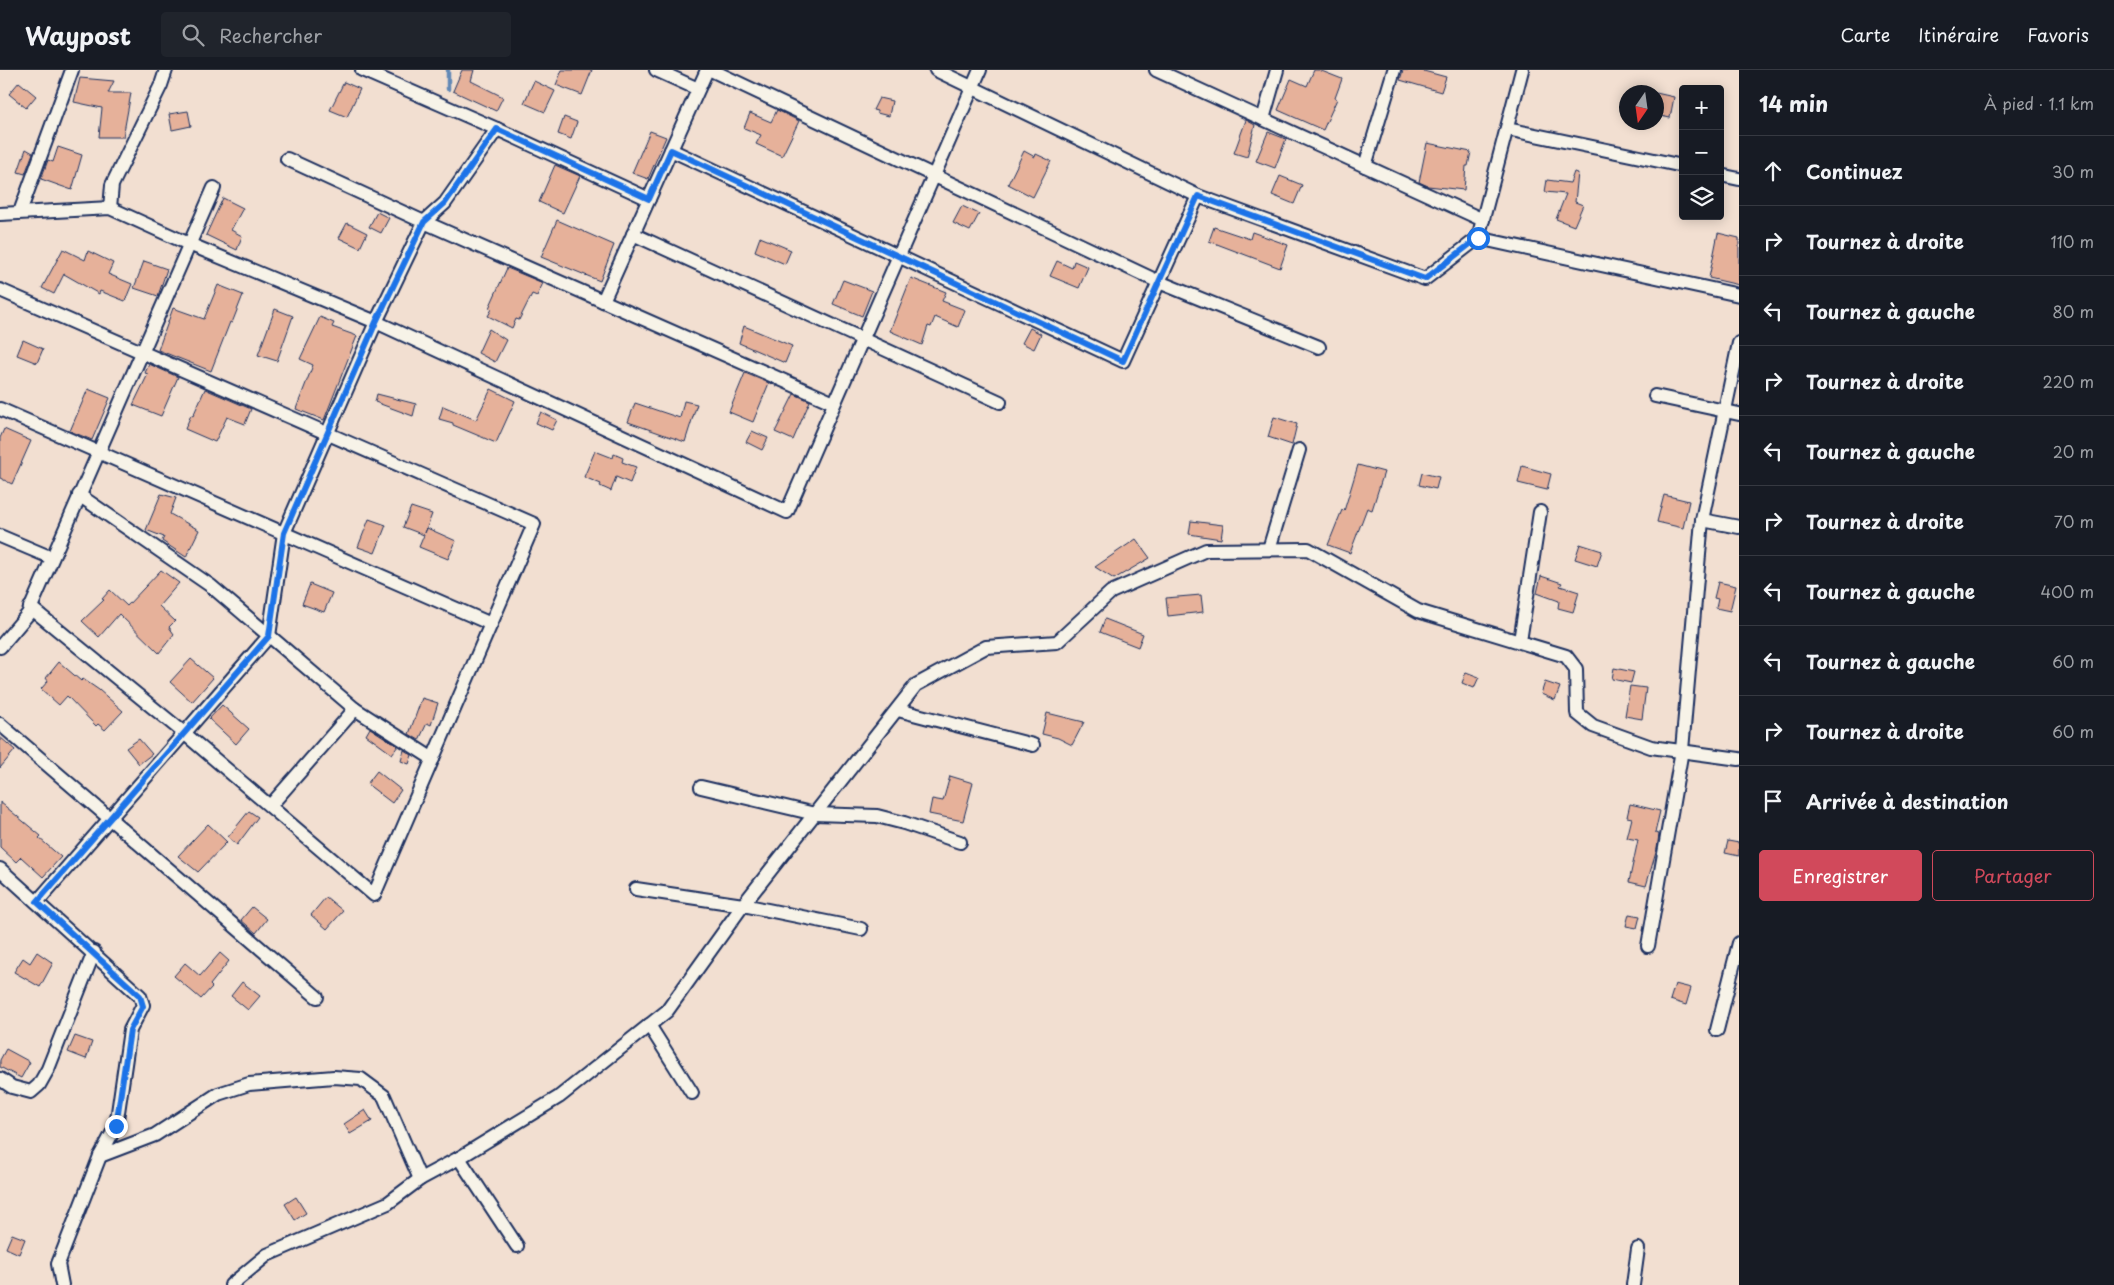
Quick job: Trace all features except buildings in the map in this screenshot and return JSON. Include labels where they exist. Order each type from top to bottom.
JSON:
[{"type":"street","points":[[20,212],[72,70]]},
{"type":"street","points":[[110,208],[112,185],[166,70]]},
{"type":"street","points":[[362,70],[497,129],[649,199]]},
{"type":"street","points":[[656,70],[698,89]]},
{"type":"street","points":[[603,301],[707,70]]},
{"type":"street","points":[[711,70],[1159,282],[1319,347]]},
{"type":"street","points":[[936,70],[1198,196],[1425,279],[1478,238],[1522,70]]},
{"type":"street","points":[[0,214],[110,208],[189,244],[376,322],[787,512],[980,70]]},
{"type":"street","points":[[1156,70],[1171,73],[1263,119],[1483,220]]},
{"type":"street","points":[[1263,119],[1277,70]]},
{"type":"street","points":[[1365,166],[1394,70]]},
{"type":"street","points":[[1506,128],[1679,165]]},
{"type":"street","points":[[37,902],[269,636],[284,533],[376,322],[424,222],[445,203],[497,129]]},
{"type":"street","points":[[671,150],[1123,361],[1198,196]]},
{"type":"street","points":[[287,159],[424,222],[834,403]]},
{"type":"street","points":[[1724,175],[1739,179]]},
{"type":"street","points":[[0,647],[28,614],[214,188]]},
{"type":"street","points":[[633,234],[1000,402]]},
{"type":"street","points":[[1478,238],[1739,294]]},
{"type":"street","points":[[0,290],[534,524],[374,895],[184,733],[30,607]]},
{"type":"street","points":[[1648,946],[1682,750],[1702,520],[1739,343]]},
{"type":"street","points":[[1655,396],[1739,414]]},
{"type":"street","points":[[0,409],[491,624]]},
{"type":"street","points":[[1269,550],[1300,450]]},
{"type":"street","points":[[79,495],[211,586],[355,709],[433,759]]},
{"type":"street","points":[[1520,641],[1540,512]]},
{"type":"street","points":[[1702,520],[1739,527]]},
{"type":"street","points":[[0,536],[52,558]]},
{"type":"street","points":[[231,1285],[267,1255],[388,1202],[420,1179],[459,1158],[559,1097],[667,1011],[743,905],[916,685],[986,647],[1057,642],[1111,592],[1206,550],[1308,549],[1418,611],[1566,656],[1576,669],[1578,713],[1593,726],[1651,747],[1739,758]]},
{"type":"street","points":[[270,806],[355,709]]},
{"type":"street","points":[[898,710],[1033,745]]},
{"type":"street","points":[[0,724],[317,997]]},
{"type":"street","points":[[701,788],[815,814],[877,816],[960,842]]},
{"type":"street","points":[[0,869],[94,952],[140,996],[143,1006],[130,1030],[116,1126],[100,1156],[58,1264],[62,1285]]},
{"type":"street","points":[[636,889],[743,905],[861,928]]},
{"type":"street","points":[[1717,1030],[1739,943]]},
{"type":"street","points":[[0,1079],[12,1087],[31,1092],[39,1086],[48,1069],[94,952]]},
{"type":"street","points":[[649,1026],[692,1093]]},
{"type":"street","points":[[100,1156],[155,1135],[218,1094],[249,1084],[334,1077],[361,1078],[384,1096],[420,1179]]},
{"type":"street","points":[[459,1158],[517,1246]]},
{"type":"street","points":[[1633,1285],[1638,1249]]},
{"type":"waterway","points":[[448,70],[448,89]]},
{"type":"route","points":[[116,1126],[130,1030],[143,1006],[140,996],[37,902],[269,636],[284,533],[376,322],[424,222],[445,203],[497,129],[649,199],[671,150],[1123,361],[1198,196],[1425,279],[1478,238]]}]
